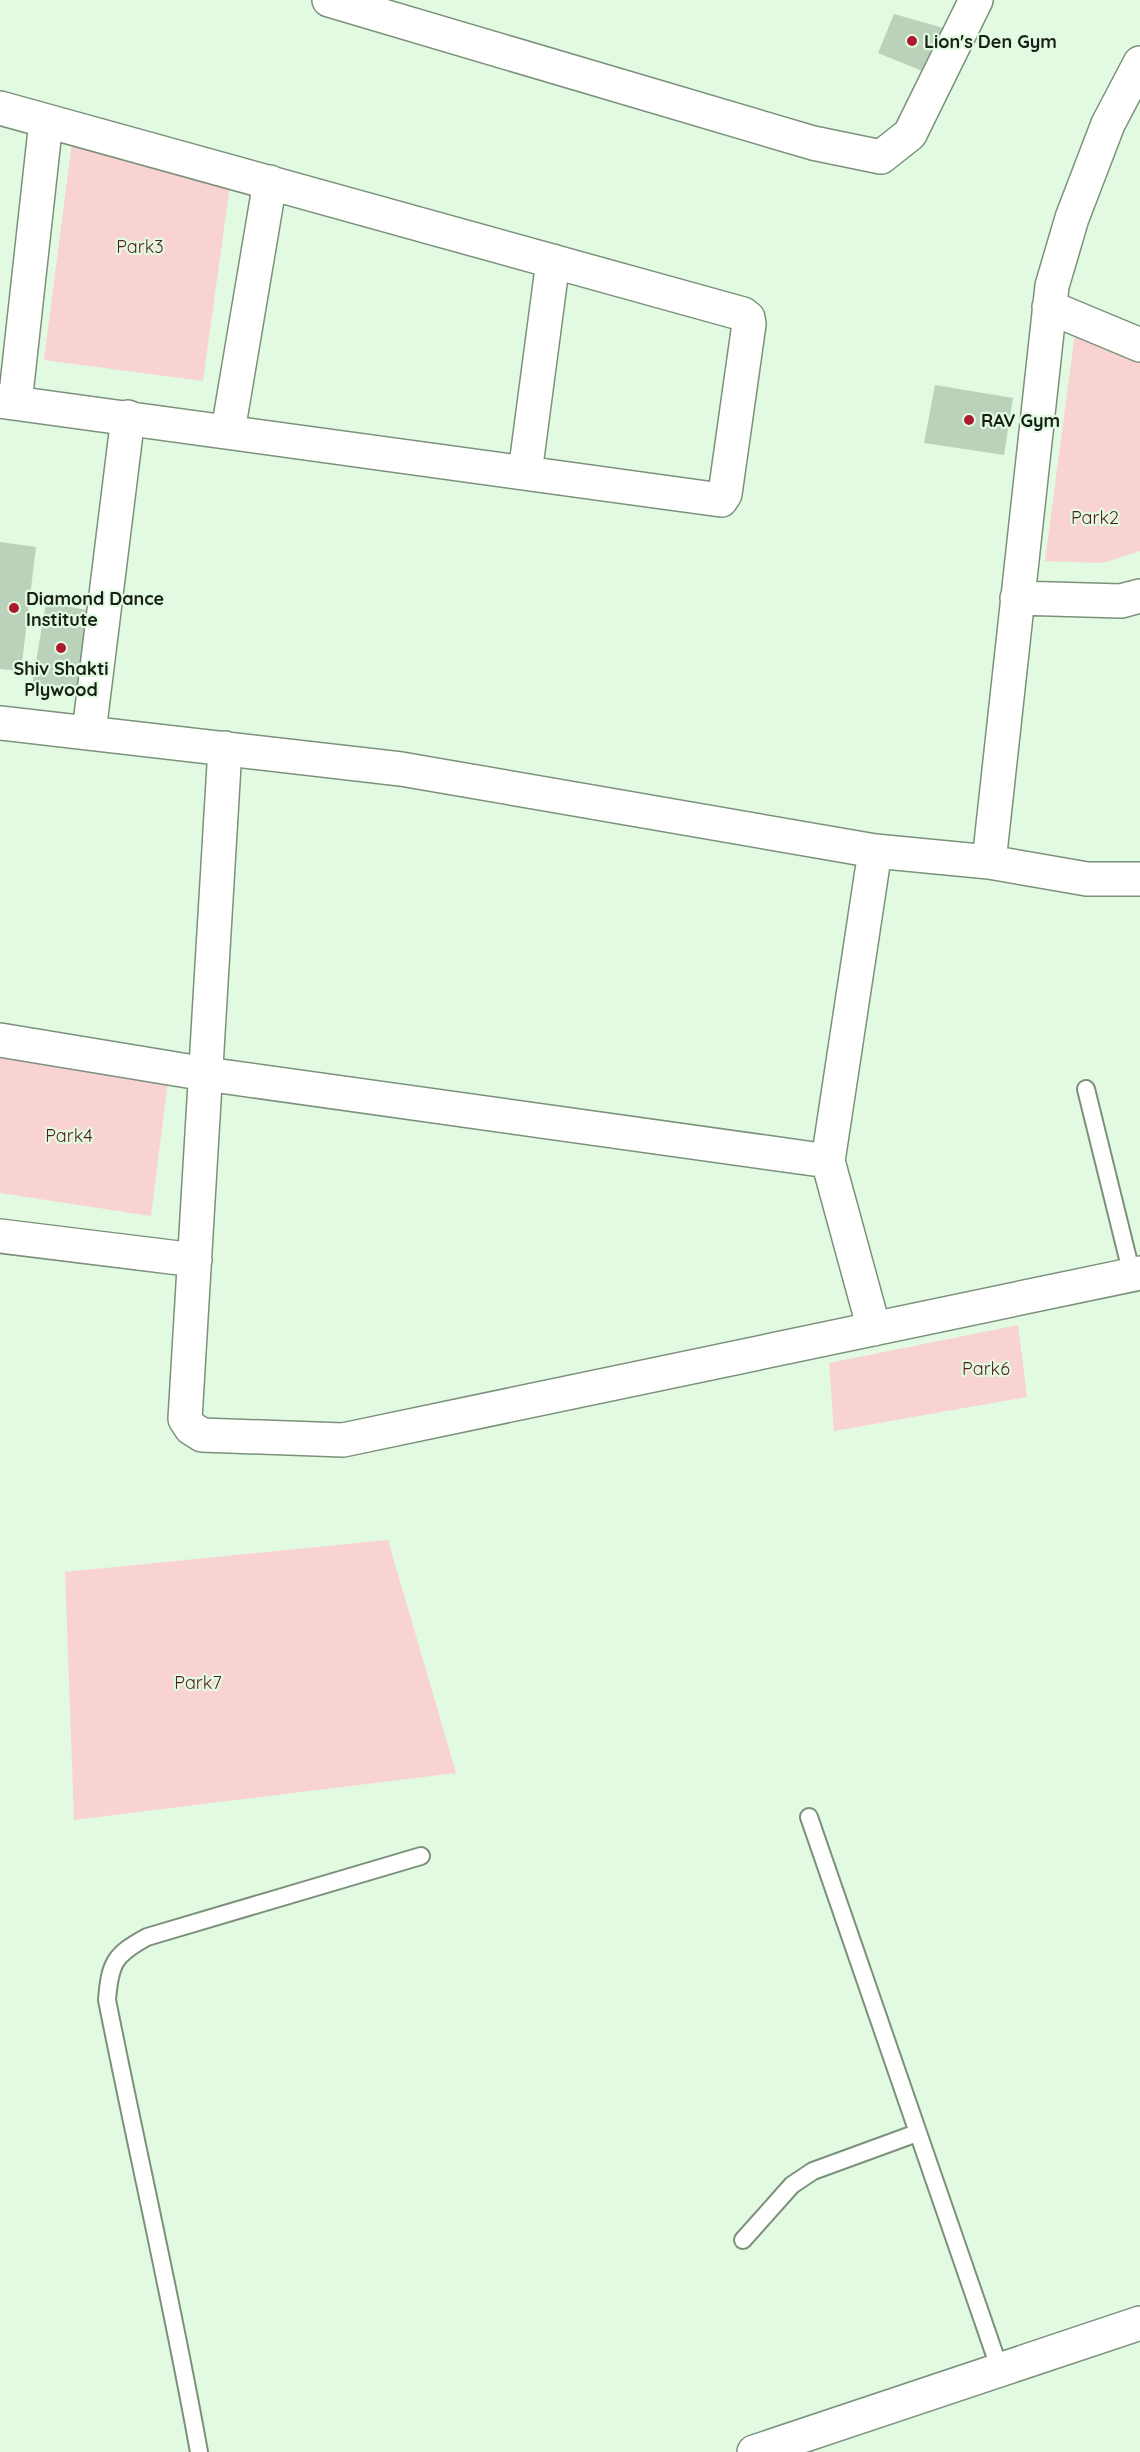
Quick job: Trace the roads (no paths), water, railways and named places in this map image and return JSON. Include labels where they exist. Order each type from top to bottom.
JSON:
[{"type":"street","points":[[329,0],[813,143],[881,157],[910,134],[976,0]]},
{"type":"street","points":[[988,862],[1052,286],[1072,218],[1108,124],[1140,63]]},
{"type":"street","points":[[0,108],[743,314],[748,318],[748,335],[725,494],[721,500],[8,402],[46,121]]},
{"type":"street","points":[[228,431],[270,182]]},
{"type":"street","points":[[525,473],[553,261]]},
{"type":"street","points":[[1049,307],[1140,345]]},
{"type":"street","points":[[89,732],[128,417]]},
{"type":"street","points":[[1017,597],[1121,601],[1140,596]]},
{"type":"street","points":[[0,723],[401,769],[875,851],[988,862],[1087,879],[1140,879]]},
{"type":"street","points":[[225,748],[185,1419],[191,1428],[202,1435],[343,1440],[1136,1274]]},
{"type":"street","points":[[874,1329],[828,1161],[875,851]]},
{"type":"street","points":[[0,1040],[206,1074],[828,1161]]},
{"type":"street","points":[[0,1236],[195,1260]]},
{"type":"street","points":[[754,2452],[1140,2323]]},
{"type":"lane","points":[[1086,1089],[1136,1274]]},
{"type":"lane","points":[[808,1817],[999,2370]]},
{"type":"lane","points":[[200,2452],[181,2350],[107,2000],[110,1969],[117,1956],[147,1937],[421,1856]]},
{"type":"lane","points":[[743,2240],[792,2185],[813,2171],[917,2133]]},
{"type":"place","name":"Lion's Den Gym","points":[[912,41]]},
{"type":"place","name":"RAV Gym","points":[[969,420]]},
{"type":"place","name":"Diamond Dance Institute","points":[[14,608]]},
{"type":"place","name":"Shiv Shakti Plywood","points":[[61,648]]},
{"type":"park label","name":"Park3","points":[[140,246]]},
{"type":"park label","name":"Park2","points":[[1095,517]]},
{"type":"park label","name":"Park4","points":[[69,1135]]},
{"type":"park label","name":"Park6","points":[[986,1368]]},
{"type":"park label","name":"Park7","points":[[198,1682]]}]
